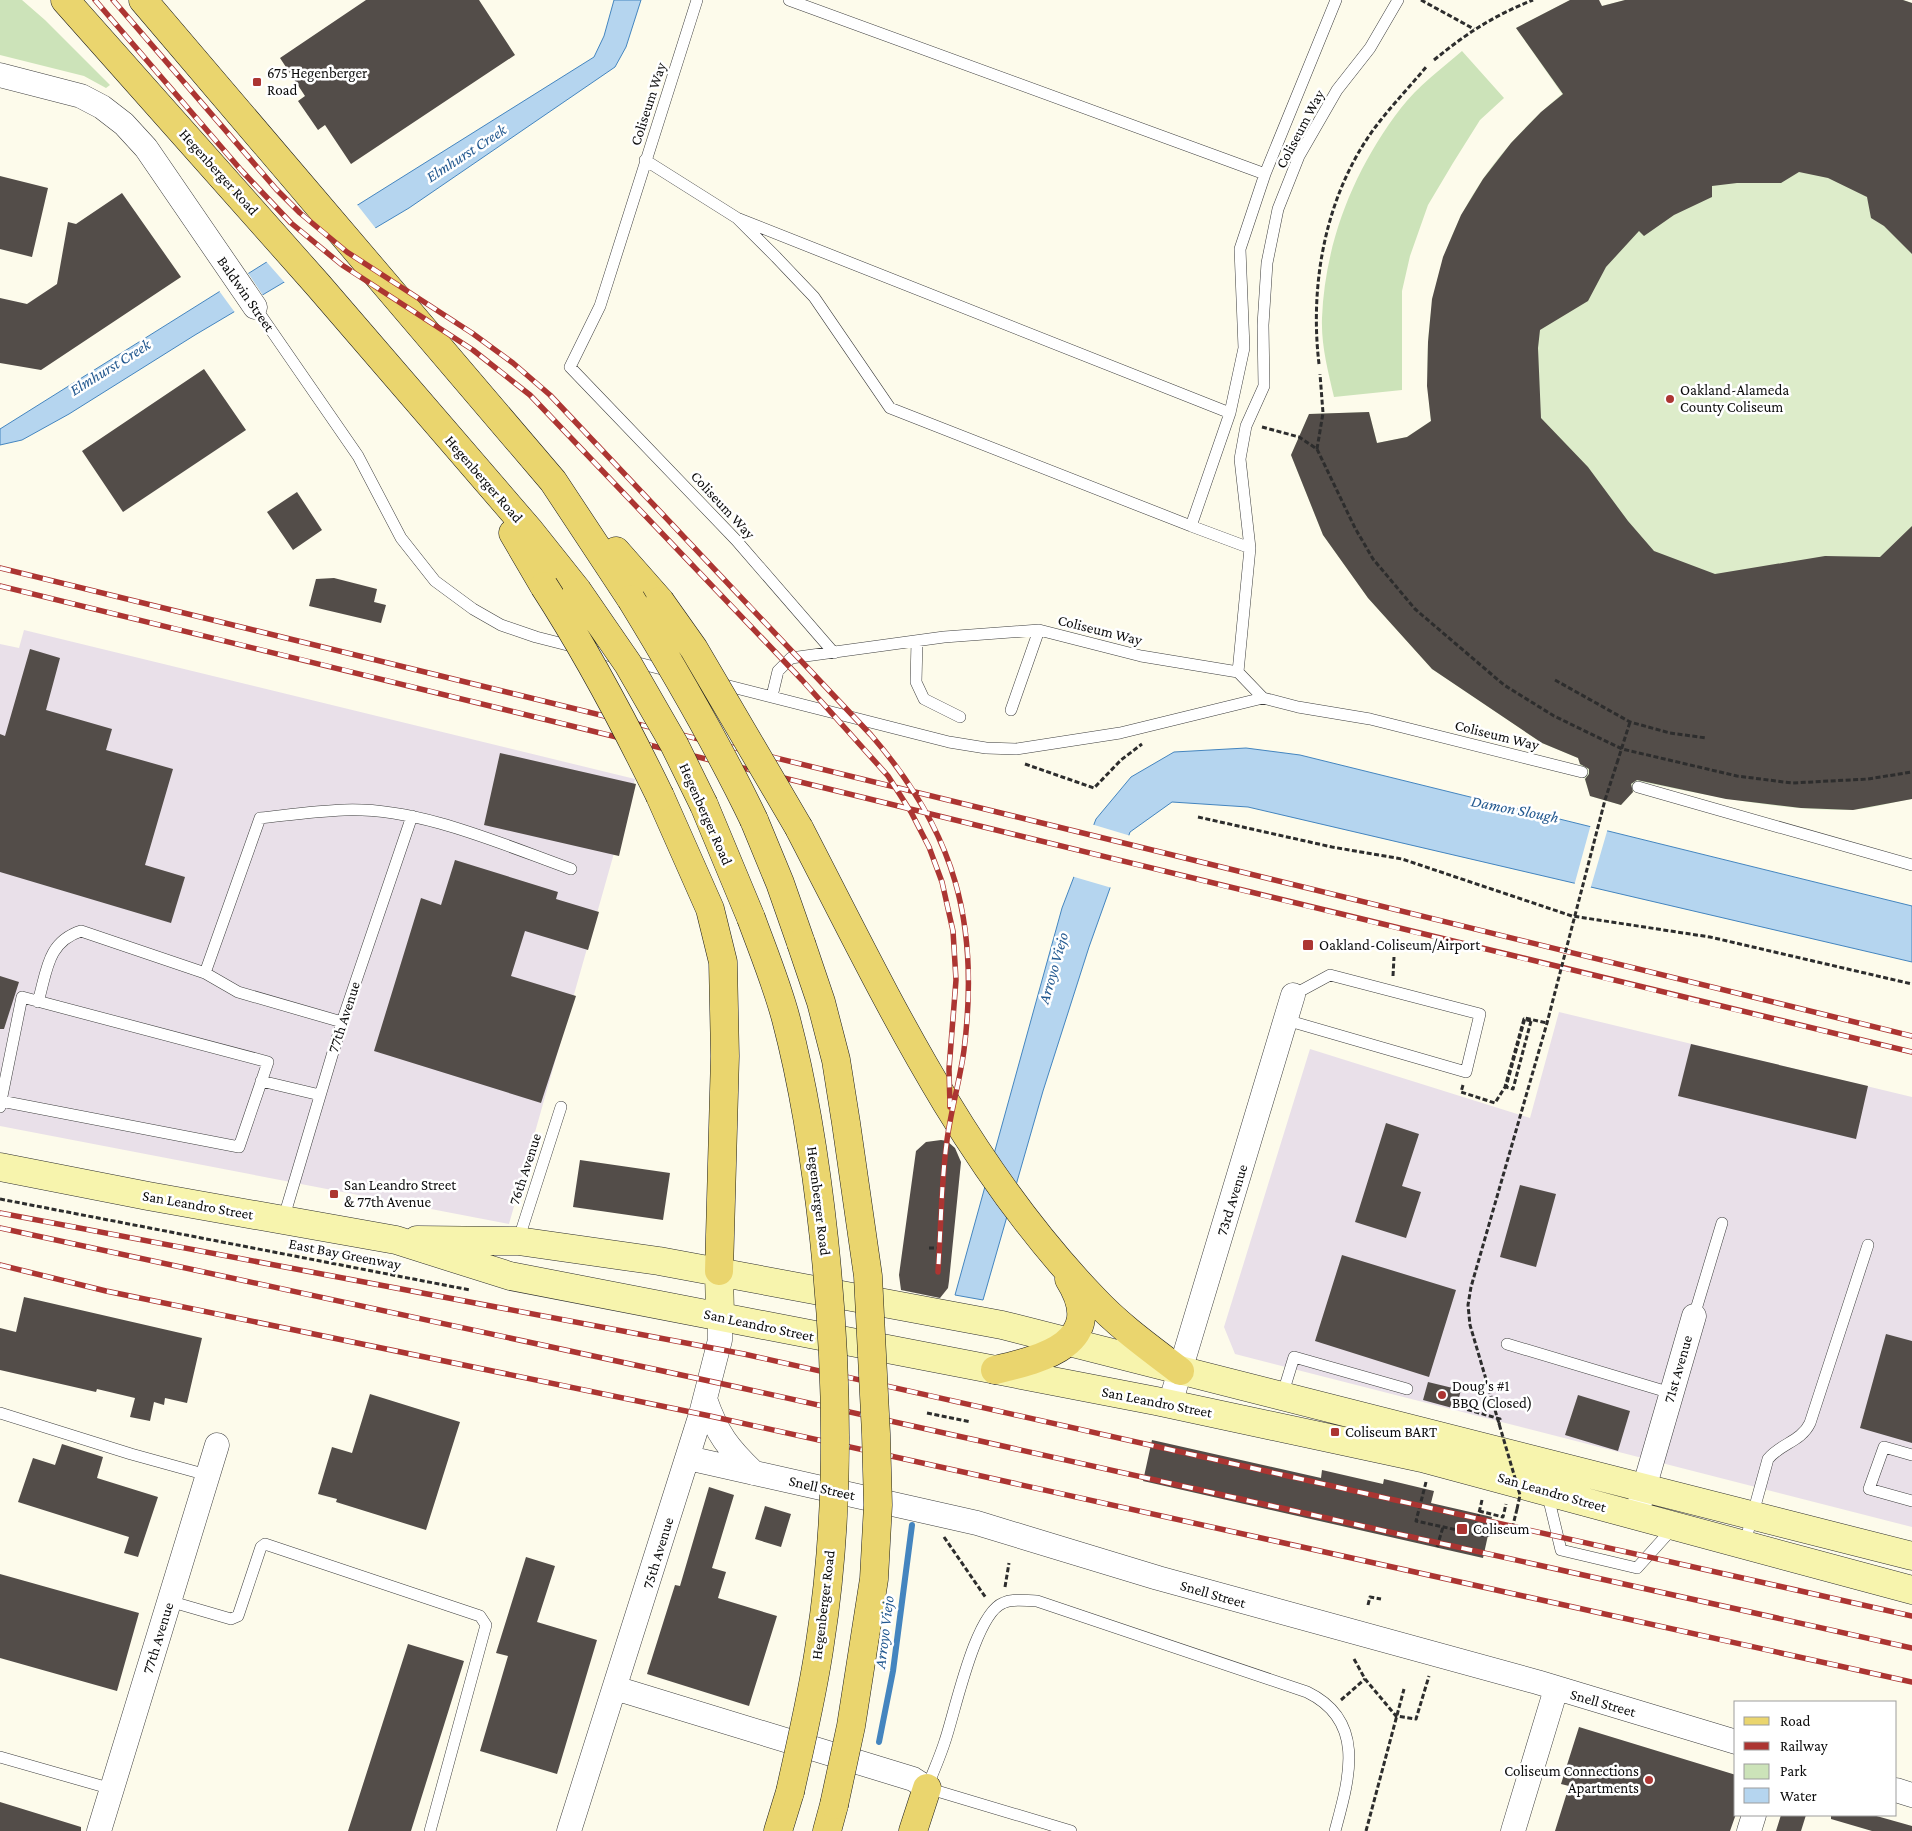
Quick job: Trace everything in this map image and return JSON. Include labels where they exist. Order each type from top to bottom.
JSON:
[{"type":"main road","name":"Hegenberger Road","points":[[65,0],[282,243],[478,473],[530,531],[577,590],[632,672],[674,744],[704,805],[751,918],[786,1018],[808,1122],[828,1278],[833,1362],[835,1440],[828,1570],[820,1642],[790,1792],[778,1831]]},
{"type":"main road","points":[[143,0],[553,481],[660,601],[694,649],[799,828],[938,1092],[1016,1209],[1056,1259],[1107,1312],[1180,1371]]},
{"type":"main road","points":[[478,473],[544,586],[581,643],[614,702],[660,796],[710,909],[723,962],[725,1056],[720,1271]]},
{"type":"main road","points":[[553,481],[630,599],[711,733],[754,820],[780,883],[801,943],[821,1002],[836,1060],[868,1276],[878,1505],[874,1580],[855,1707],[827,1831]]},
{"type":"main road","name":"San Leandro Street","points":[[0,1167],[396,1240],[510,1276],[1170,1404],[1432,1460],[1547,1490],[1673,1527],[1912,1590]]},
{"type":"main road","name":"San Leandro Street","points":[[396,1240],[518,1241],[720,1271],[1002,1326],[1070,1341],[1180,1371],[1644,1486],[1912,1556]]},
{"type":"main road","points":[[995,1370],[1027,1363],[1061,1350],[1070,1341],[1080,1321],[1080,1308],[1071,1282],[1056,1259]]},
{"type":"main road","name":"75th Avenue","points":[[720,1271],[720,1316]]},
{"type":"main road","points":[[913,1831],[927,1788]]},
{"type":"street","name":"Baldwin Street","points":[[0,75],[82,96],[102,107],[124,124],[146,148],[255,307]]},
{"type":"street","name":"73rd Avenue","points":[[1170,1404],[1293,995]]},
{"type":"street","name":"75th Avenue","points":[[569,1831],[688,1458],[720,1340],[720,1316]]},
{"type":"street","name":"71st Avenue","points":[[1636,1516],[1694,1316]]},
{"type":"street","points":[[705,1399],[710,1416],[727,1447],[754,1473]]},
{"type":"street","name":"77th Avenue","points":[[99,1831],[217,1445]]},
{"type":"street","name":"Snell Street","points":[[688,1458],[994,1527],[1158,1578],[1556,1689],[1734,1741]]},
{"type":"street","points":[[615,1688],[913,1779],[927,1788]]},
{"type":"street","points":[[1513,1831],[1556,1689]]},
{"type":"street","points":[[1897,1790],[1912,1795]]},
{"type":"street","points":[[1749,1831],[1754,1816]]},
{"type":"lane","name":"Coliseum Way","points":[[697,0],[600,306],[570,367],[736,540],[834,653],[917,641],[1039,630],[1141,656],[1238,672],[1250,548],[1240,459],[1246,426],[1264,386],[1263,325],[1267,263],[1278,209],[1299,156],[1337,90],[1370,48],[1398,0]]},
{"type":"lane","points":[[789,0],[1265,174]]},
{"type":"lane","points":[[1191,526],[1230,413],[1244,348],[1240,249],[1265,174],[1336,0]]},
{"type":"lane","points":[[645,160],[737,218],[1230,413]]},
{"type":"lane","points":[[737,218],[814,297],[890,408],[1250,548]]},
{"type":"lane","name":"Baldwin Street","points":[[255,307],[358,456],[400,538],[435,581],[473,609],[501,625],[536,637],[949,742],[986,748],[1016,749],[1153,725],[1263,698]]},
{"type":"lane","points":[[1011,710],[1039,630]]},
{"type":"lane","points":[[917,641],[916,682],[924,699],[960,717]]},
{"type":"lane","points":[[772,696],[778,671],[791,658],[834,653]]},
{"type":"lane","points":[[1238,672],[1263,698]]},
{"type":"lane","name":"Coliseum Way","points":[[1263,698],[1298,707],[1370,719],[1582,772]]},
{"type":"lane","points":[[1638,787],[1912,865]]},
{"type":"lane","points":[[205,973],[260,818],[345,810],[412,816],[470,833],[571,869]]},
{"type":"lane","name":"77th Avenue","points":[[283,1220],[342,1022],[412,816]]},
{"type":"lane","points":[[38,1002],[55,948],[59,942],[81,931],[205,973],[238,992],[342,1022]]},
{"type":"lane","points":[[1286,1020],[1466,1072],[1480,1014],[1330,976],[1293,995]]},
{"type":"lane","points":[[22,997],[38,1002],[268,1062],[239,1147],[1,1104],[22,997]]},
{"type":"lane","points":[[261,1081],[320,1095]]},
{"type":"lane","name":"76th Avenue","points":[[518,1241],[561,1107]]},
{"type":"lane","name":"71st Avenue","points":[[1694,1316],[1722,1223]]},
{"type":"lane","points":[[1744,1546],[1768,1459],[1777,1448],[1797,1440],[1805,1433],[1810,1423],[1868,1245]]},
{"type":"lane","points":[[1507,1344],[1671,1393]]},
{"type":"lane","points":[[1282,1396],[1294,1357],[1407,1389]]},
{"type":"lane","points":[[0,1412],[130,1454],[207,1475]]},
{"type":"lane","points":[[1912,1455],[1884,1447],[1869,1489],[1912,1501]]},
{"type":"lane","points":[[1547,1490],[1561,1550],[1636,1568],[1673,1527]]},
{"type":"lane","points":[[169,1601],[231,1619],[238,1616],[261,1547],[265,1544],[480,1616],[486,1625],[430,1831]]},
{"type":"lane","points":[[1071,1831],[927,1788],[945,1742],[979,1632],[989,1613],[998,1606],[1014,1600],[1037,1601],[1307,1692],[1324,1700],[1346,1734],[1350,1769],[1335,1831]]},
{"type":"lane","points":[[0,1757],[112,1790]]},
{"type":"path","points":[[1421,0],[1474,29]]},
{"type":"path","points":[[1434,60],[1495,15],[1533,0]]},
{"type":"path","points":[[1319,364],[1316,337],[1319,278],[1329,220],[1344,179],[1379,122],[1428,66]]},
{"type":"path","points":[[1317,449],[1323,414],[1320,374]]},
{"type":"path","points":[[1246,426],[1262,427],[1299,437],[1317,449],[1355,528],[1374,559],[1415,609],[1504,685],[1554,716],[1622,749],[1737,776],[1792,783],[1868,778],[1912,772]]},
{"type":"path","points":[[1555,680],[1630,722],[1670,733],[1706,738]]},
{"type":"path","points":[[1512,1529],[1520,1495],[1470,1325],[1468,1305],[1471,1287],[1547,1023],[1605,800],[1630,722]]},
{"type":"path","points":[[1016,749],[1023,763],[1094,788],[1121,760],[1142,746],[1153,725]]},
{"type":"path","points":[[1198,817],[1332,847],[1402,859],[1572,916],[1710,937],[1912,984]]},
{"type":"path","points":[[1466,1072],[1461,1092],[1495,1103],[1505,1087],[1524,1019],[1531,1021],[1513,1089],[1509,1090],[1506,1087],[1525,1018],[1547,1023]]},
{"type":"path","name":"East Bay Greenway","points":[[0,1199],[476,1291]]},
{"type":"path","points":[[929,1248],[940,1248]]},
{"type":"path","points":[[1494,1407],[1465,1399],[1462,1408],[1500,1419],[1499,1425]]},
{"type":"path","points":[[928,1413],[971,1422]]},
{"type":"path","points":[[1432,1460],[1416,1521],[1485,1536],[1512,1529]]},
{"type":"path","points":[[1474,1534],[1482,1500]]},
{"type":"path","points":[[1479,1511],[1503,1517],[1504,1512]]},
{"type":"path","points":[[1491,1524],[1512,1529]]},
{"type":"path","points":[[1437,1548],[1443,1527]]},
{"type":"path","points":[[938,1529],[998,1606]]},
{"type":"path","points":[[998,1606],[1009,1563]]},
{"type":"path","points":[[1368,1605],[1370,1597],[1381,1599]]},
{"type":"path","points":[[1354,1659],[1365,1679],[1396,1716],[1416,1719],[1429,1676]]},
{"type":"path","points":[[1331,1709],[1365,1679]]},
{"type":"path","points":[[1366,1831],[1404,1689]]},
{"type":"shaded area","points":[[24,630],[635,779],[509,1224],[0,1126],[0,644],[19,648]]},
{"type":"shaded area","points":[[1559,1012],[1912,1097],[1912,1527],[1235,1354],[1224,1327],[1310,1049],[1530,1118]]},
{"type":"green space","points":[[0,0],[22,0],[45,20],[110,85],[106,88],[84,76],[0,55]]},
{"type":"green space","name":"Oakland-Alameda County Coliseum","points":[[1570,0],[1602,6],[1625,0],[1903,0],[1912,3],[1912,799],[1851,810],[1825,810],[1746,802],[1642,782],[1621,805],[1590,796],[1578,758],[1542,743],[1432,669],[1368,598],[1323,535],[1291,455],[1309,414],[1369,412],[1377,443],[1407,437],[1431,421],[1427,371],[1430,324],[1437,280],[1451,239],[1470,200],[1495,163],[1526,127],[1562,94],[1516,28]]},
{"type":"green space","points":[[1462,51],[1504,98],[1480,120],[1428,205],[1410,256],[1402,291],[1402,390],[1334,397],[1327,368],[1322,318],[1329,262],[1345,207],[1369,156],[1401,108],[1422,85]]},
{"type":"water","name":"Elmhurst Creek","points":[[614,0],[641,0],[626,47],[615,67],[409,208],[195,335],[69,414],[22,440],[0,445],[0,429],[594,57],[604,36]]},
{"type":"water","name":"Damon Slough","points":[[1246,748],[1300,755],[1912,906],[1912,962],[1248,807],[1172,802],[1130,832],[1089,947],[1043,1091],[983,1300],[955,1295],[1062,908],[1096,819],[1131,777],[1174,752]]},
{"type":"pier","points":[[355,202],[377,230],[286,284],[264,259]]},
{"type":"pier","points":[[246,270],[264,297],[236,314],[217,288]]},
{"type":"pier","points":[[1091,824],[1131,836],[1112,888],[1071,876]]},
{"type":"pier","points":[[1591,824],[1608,828],[1590,890],[1574,886]]},
{"type":"building","points":[[366,0],[479,0],[515,55],[351,164],[325,125],[318,130],[298,101],[305,96],[280,58]]},
{"type":"building","name":"Oakland-Alameda County Coliseum","points":[[1570,0],[1599,0],[1602,6],[1625,0],[1903,0],[1912,3],[1912,254],[1884,226],[1871,218],[1867,197],[1828,178],[1799,172],[1781,183],[1737,183],[1712,186],[1712,197],[1674,215],[1644,236],[1639,231],[1606,267],[1588,301],[1540,330],[1538,348],[1541,418],[1588,467],[1628,521],[1654,551],[1715,574],[1825,556],[1880,557],[1912,526],[1912,799],[1853,810],[1801,808],[1726,799],[1637,780],[1631,784],[1633,792],[1621,805],[1590,796],[1585,779],[1589,774],[1589,769],[1580,764],[1578,758],[1542,743],[1432,669],[1368,598],[1323,535],[1291,455],[1309,414],[1369,412],[1377,443],[1407,437],[1431,421],[1427,386],[1428,342],[1432,299],[1443,257],[1461,215],[1483,179],[1511,143],[1541,112],[1563,94],[1516,28]]},
{"type":"building","points":[[0,176],[48,188],[32,257],[0,249]]},
{"type":"building","points":[[122,193],[181,277],[41,370],[0,363],[0,298],[27,304],[57,284],[68,222],[76,224]]},
{"type":"building","points":[[204,369],[246,430],[123,512],[82,451]]},
{"type":"building","points":[[297,492],[322,530],[293,550],[267,512]]},
{"type":"building","points":[[334,578],[377,589],[374,602],[386,605],[381,623],[309,606],[316,579]]},
{"type":"building","points":[[30,649],[60,658],[46,710],[112,729],[106,750],[173,769],[145,865],[185,877],[171,923],[0,872],[0,734],[5,736]]},
{"type":"building","points":[[500,753],[636,784],[619,856],[484,825]]},
{"type":"building","points":[[455,860],[558,892],[556,899],[599,912],[588,950],[525,931],[511,976],[576,996],[541,1103],[374,1051],[421,898],[441,905]]},
{"type":"building","points":[[0,976],[19,982],[4,1029],[0,1029]]},
{"type":"building","points":[[1691,1044],[1868,1086],[1856,1139],[1678,1096]]},
{"type":"building","points":[[1386,1123],[1419,1134],[1402,1186],[1421,1192],[1406,1238],[1355,1222]]},
{"type":"building","points":[[947,1141],[955,1148],[961,1162],[948,1288],[940,1298],[901,1290],[899,1275],[916,1151],[926,1142]]},
{"type":"building","points":[[580,1160],[670,1173],[663,1220],[573,1207]]},
{"type":"building","points":[[1520,1185],[1556,1194],[1536,1267],[1500,1257]]},
{"type":"building","points":[[1342,1255],[1456,1290],[1429,1377],[1315,1341]]},
{"type":"building","points":[[24,1297],[202,1338],[187,1403],[165,1398],[164,1405],[154,1402],[150,1421],[130,1417],[135,1398],[97,1389],[96,1392],[0,1370],[0,1328],[16,1332]]},
{"type":"building","points":[[1886,1334],[1912,1341],[1912,1443],[1860,1428]]},
{"type":"building","name":"Doug's #1 BBQ (Closed)","points":[[1428,1382],[1461,1390],[1456,1409],[1423,1400]]},
{"type":"building","points":[[370,1394],[460,1422],[426,1530],[336,1502],[337,1499],[318,1494],[332,1447],[352,1453]]},
{"type":"building","points":[[1578,1395],[1630,1411],[1618,1451],[1565,1435]]},
{"type":"building","points":[[1152,1440],[1321,1478],[1322,1470],[1383,1484],[1384,1479],[1434,1491],[1431,1503],[1492,1517],[1483,1558],[1143,1481]]},
{"type":"building","points":[[62,1444],[103,1457],[97,1478],[158,1497],[138,1557],[124,1553],[129,1537],[18,1502],[33,1458],[55,1465]]},
{"type":"building","points":[[709,1487],[734,1495],[712,1568],[726,1572],[718,1598],[777,1616],[749,1706],[647,1674],[675,1585],[680,1586]]},
{"type":"building","points":[[765,1506],[791,1514],[781,1547],[755,1539]]},
{"type":"building","points":[[526,1557],[555,1566],[537,1622],[597,1640],[557,1774],[480,1751],[508,1656],[496,1653]]},
{"type":"building","points":[[0,1574],[139,1613],[117,1691],[0,1658]]},
{"type":"building","points":[[408,1644],[464,1661],[411,1831],[348,1831]]},
{"type":"building","name":"Coliseum Connections Apartments","points":[[1579,1727],[1734,1774],[1735,1816],[1730,1831],[1555,1831],[1569,1786],[1561,1784]]},
{"type":"building","points":[[0,1802],[81,1827],[81,1831],[0,1831]]},
{"type":"building","points":[[1781,1816],[1806,1816],[1801,1831],[1776,1831]]},
{"type":"building","points":[[1831,1816],[1877,1816],[1912,1826],[1912,1831],[1872,1831],[1831,1819]]},
{"type":"waterway","name":"Arroyo Viejo","points":[[879,1742],[893,1671],[912,1525]]},
{"type":"railway","points":[[95,0],[241,170],[291,223],[342,265],[473,350],[530,395],[802,680],[888,776],[911,812],[929,847],[942,882],[953,931],[956,980],[949,1069],[950,1107]]},
{"type":"railway","points":[[113,0],[276,189],[300,213],[347,252],[472,333],[513,363],[550,395],[871,735],[900,771],[923,807],[942,844],[955,881],[964,920],[968,961],[968,1004],[964,1050],[945,1156],[938,1272]]},
{"type":"railway","points":[[0,568],[1912,1036]]},
{"type":"railway","points":[[0,586],[1195,879],[1912,1052]]},
{"type":"railway","points":[[0,1213],[744,1354],[1912,1616]]},
{"type":"railway","points":[[0,1228],[737,1387],[1912,1648]]},
{"type":"railway","points":[[0,1265],[106,1291],[710,1416],[1912,1682]]},
{"type":"place","name":"675 Hegenberger Road","points":[[257,82]]},
{"type":"place","name":"Oakland-Alameda County Coliseum","points":[[1670,399]]},
{"type":"place","name":"Oakland-Coliseum/Airport","points":[[1308,945]]},
{"type":"place","name":"San Leandro Street & 77th Avenue","points":[[334,1194]]},
{"type":"place","name":"Doug's #1 BBQ (Closed)","points":[[1442,1395]]},
{"type":"place","name":"Coliseum BART","points":[[1335,1432]]},
{"type":"place","name":"Coliseum","points":[[1462,1529]]},
{"type":"place","name":"Coliseum Connections Apartments","points":[[1649,1780]]}]
